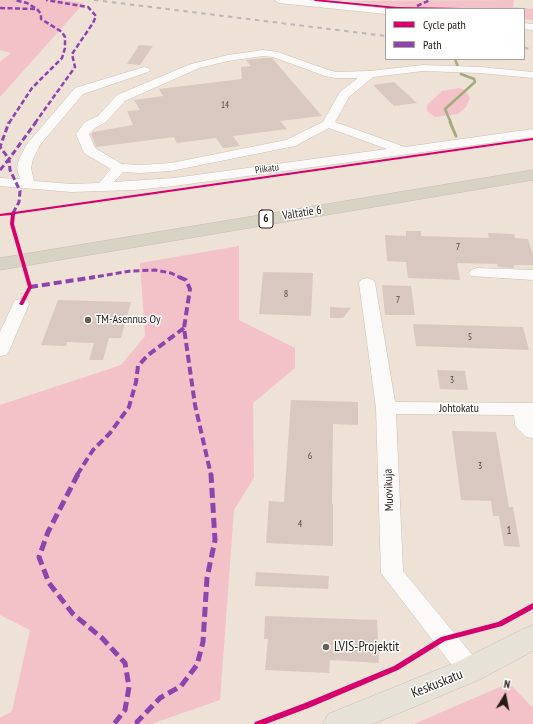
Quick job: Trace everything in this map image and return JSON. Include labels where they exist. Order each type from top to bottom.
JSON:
[{"type":"highway","name":"Valtatie 6","points":[[0,250],[533,163]]},
{"type":"highway","name":"Valtatie 6","points":[[0,264],[533,175]]},
{"type":"main road","name":"Keskuskatu","points":[[339,724],[470,670],[533,637]]},
{"type":"street","points":[[280,0],[385,11]]},
{"type":"street","points":[[370,74],[344,95],[328,124],[290,143],[171,167],[140,169],[119,168],[89,150],[82,134],[90,125],[102,119],[120,98],[194,66],[228,58],[263,53],[274,54],[302,63],[325,73],[336,75],[370,74],[423,68],[480,70],[533,75]]},
{"type":"street","points":[[27,185],[27,177],[24,168],[26,159],[34,144],[79,91],[144,70]]},
{"type":"street","points":[[328,124],[378,140],[404,151]]},
{"type":"street","name":"Piikatu","points":[[0,182],[71,188],[174,182],[533,133]]},
{"type":"street","points":[[103,187],[119,168]]},
{"type":"street","points":[[477,273],[533,275]]},
{"type":"street","name":"Muovikuja","points":[[367,283],[386,408],[392,573],[470,670]]},
{"type":"street","points":[[0,352],[21,304]]},
{"type":"street","name":"Johtokatu","points":[[386,408],[527,409]]},
{"type":"street","points":[[527,409],[525,425],[533,432]]},
{"type":"shaded area","points":[[0,0],[61,0],[84,3],[0,97],[0,62],[11,53],[0,50]]},
{"type":"shaded area","points":[[514,0],[513,7],[523,8],[417,8],[349,1]]},
{"type":"shaded area","points":[[525,8],[533,9],[533,20],[525,19]]},
{"type":"shaded area","points":[[459,88],[465,90],[470,98],[466,107],[458,114],[435,117],[427,111],[427,105],[442,91]]},
{"type":"shaded area","points":[[239,246],[239,320],[295,348],[295,368],[253,403],[254,478],[234,510],[220,700],[151,724],[0,724],[0,718],[12,711],[30,630],[0,615],[0,405],[121,365],[145,336],[140,263]]},
{"type":"shaded area","points":[[509,683],[533,708],[533,724],[414,724]]},
{"type":"building","points":[[139,45],[153,46],[140,65],[127,64]]},
{"type":"building","points":[[272,58],[322,116],[280,121],[287,129],[233,136],[240,146],[223,148],[216,138],[177,143],[174,137],[96,147],[91,134],[93,132],[133,125],[127,111],[140,110],[134,100],[163,96],[159,89],[242,79],[241,67],[251,66],[246,60]]},
{"type":"building","points":[[394,82],[417,103],[394,106],[373,85]]},
{"type":"building","points":[[406,231],[421,231],[421,236],[489,238],[488,233],[514,234],[515,238],[528,239],[533,255],[533,265],[514,265],[514,268],[498,267],[497,264],[457,263],[460,280],[408,278],[406,262],[387,261],[385,235],[406,236]]},
{"type":"building","points":[[263,272],[313,273],[311,316],[259,314]]},
{"type":"building","points":[[382,285],[411,286],[415,315],[385,315]]},
{"type":"building","name":"TM-Asennus Oy","points":[[58,300],[131,302],[121,338],[109,338],[103,360],[89,360],[94,343],[67,342],[66,346],[41,345]]},
{"type":"building","points":[[330,307],[351,308],[343,318],[330,318]]},
{"type":"building","points":[[413,324],[523,327],[529,350],[416,346]]},
{"type":"building","points":[[437,370],[465,371],[468,390],[440,389]]},
{"type":"building","points":[[291,400],[358,402],[358,425],[333,424],[333,546],[266,543],[269,501],[284,502]]},
{"type":"building","points":[[452,431],[496,432],[509,507],[513,507],[520,547],[504,546],[499,516],[493,516],[491,501],[461,500]]},
{"type":"building","points":[[256,572],[329,576],[328,589],[255,586]]},
{"type":"building","name":"LVIS-Projektit","points":[[265,616],[377,620],[379,663],[330,660],[329,673],[265,670],[268,639],[264,639]]},
{"type":"waterway","points":[[455,60],[458,67]]},
{"type":"waterway","points":[[451,123],[445,109],[475,82],[474,79],[461,74],[461,72]]},
{"type":"waterway","points":[[450,122],[456,136]]},
{"type":"railway","points":[[94,0],[385,36]]},
{"type":"railway","points":[[525,48],[533,49]]},
{"type":"marked path","points":[[0,170],[9,159],[0,147],[9,122],[32,88],[62,58],[65,48],[65,37],[62,32],[41,19],[41,14],[37,9],[27,3],[14,0]]},
{"type":"marked path","points":[[13,213],[19,202],[20,191],[10,170],[9,159],[75,67],[72,54],[93,23],[96,16],[88,7],[46,0]]},
{"type":"marked path","points":[[417,6],[430,0]]},
{"type":"marked path","points":[[0,8],[35,9]]},
{"type":"marked path","points":[[30,287],[131,271],[155,270],[171,273],[186,280],[190,289],[184,328],[195,405],[212,477],[215,540],[207,578],[203,642],[197,665],[181,686],[160,698],[137,722],[138,724]]},
{"type":"marked path","points":[[114,724],[125,710],[129,687],[125,663],[102,638],[73,614],[49,583],[39,557],[48,532],[74,479],[93,450],[110,433],[129,407],[136,382],[138,366],[148,355],[184,328]]},
{"type":"cycle path","points":[[315,0],[398,8]]},
{"type":"cycle path","points":[[0,215],[533,139]]},
{"type":"cycle path","points":[[13,213],[12,224],[30,287],[21,304]]},
{"type":"cycle path","points":[[258,724],[396,668],[443,639],[500,624],[533,606]]},
{"type":"place","name":"TM-Asennus Oy","points":[[88,320]]},
{"type":"place","name":"LVIS-Projektit","points":[[326,647]]}]
